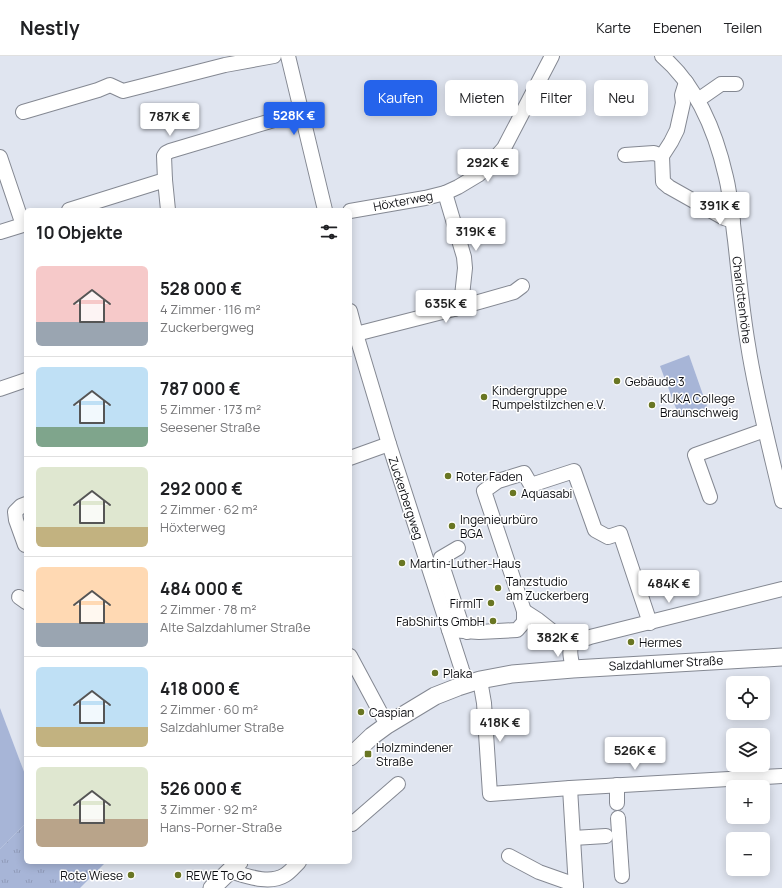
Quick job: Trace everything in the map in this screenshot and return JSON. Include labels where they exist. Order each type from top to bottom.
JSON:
[{"type":"main road","name":"Salzdahlumer Straße","points":[[352,755],[372,736],[387,725],[435,696],[474,682],[512,674],[573,669],[782,657]]},
{"type":"main road","points":[[212,888],[235,866]]},
{"type":"street","points":[[23,112],[98,90],[110,85],[122,91],[218,67],[274,56]]},
{"type":"street","points":[[288,56],[325,208]]},
{"type":"street","name":"Höxterweg","points":[[352,211],[445,193],[458,188],[478,174],[488,166],[504,148],[552,56]]},
{"type":"street","name":"Charlottenhöhe","points":[[662,56],[686,82],[698,100],[707,118],[722,158],[748,344],[758,399],[782,501]]},
{"type":"street","points":[[686,82],[682,95],[677,130],[662,156],[664,182],[669,187],[732,221]]},
{"type":"street","points":[[698,100],[721,84],[736,84]]},
{"type":"street","points":[[168,208],[164,156],[166,153],[301,112]]},
{"type":"street","points":[[625,155],[654,153],[662,156]]},
{"type":"street","points":[[0,157],[24,224],[0,232]]},
{"type":"street","points":[[75,208],[165,180]]},
{"type":"street","points":[[445,193],[464,257],[465,268],[462,296],[454,309]]},
{"type":"street","points":[[356,334],[514,292],[522,286]]},
{"type":"street","name":"Zuckerbergweg","points":[[352,319],[388,444],[449,630],[474,682]]},
{"type":"street","points":[[0,389],[24,381]]},
{"type":"street","points":[[710,497],[695,455],[765,430]]},
{"type":"street","points":[[352,457],[388,444]]},
{"type":"street","points":[[449,630],[467,632],[517,630],[524,622],[524,611],[484,491],[498,481],[524,473],[531,485],[574,471],[595,530],[608,537],[620,533],[650,622]]},
{"type":"street","points":[[20,508],[16,520],[24,542]]},
{"type":"street","points":[[458,548],[441,558],[460,620],[467,632]]},
{"type":"street","points":[[571,646],[574,643],[590,637],[782,589]]},
{"type":"street","points":[[524,611],[571,646]]},
{"type":"street","points":[[571,646],[573,669]]},
{"type":"street","points":[[352,660],[387,725]]},
{"type":"street","points":[[474,682],[484,703],[490,794],[616,785],[782,776]]},
{"type":"street","points":[[352,824],[398,784]]},
{"type":"street","points":[[616,785],[617,803]]},
{"type":"street","points":[[509,856],[539,872],[576,887],[570,788]]},
{"type":"street","points":[[618,818],[622,876]]},
{"type":"street","points":[[573,838],[606,836]]},
{"type":"street","points":[[235,866],[256,879],[274,879],[286,875],[297,864]]},
{"type":"green space","points":[[689,355],[708,409],[680,419],[660,366]]},
{"type":"green space","points":[[0,708],[24,772],[24,825],[0,849]]},
{"type":"green space","points":[[24,825],[24,864],[104,864],[80,888],[0,888],[0,849]]},
{"type":"place","name":"Gebäude 3","points":[[617,381]]},
{"type":"place","name":"Kindergruppe Rumpelstilzchen e.V.","points":[[484,397]]},
{"type":"place","name":"KUKA College Braunschweig","points":[[652,405]]},
{"type":"place","name":"Roter Faden","points":[[448,476]]},
{"type":"place","name":"Aquasabi","points":[[513,493]]},
{"type":"place","name":"Ingenieurbüro BGA","points":[[452,526]]},
{"type":"place","name":"Martin-Luther-Haus","points":[[402,563]]},
{"type":"place","name":"Tanzstudio am Zuckerberg","points":[[498,588]]},
{"type":"place","name":"FirmIT","points":[[491,603]]},
{"type":"place","name":"FabShirts GmbH","points":[[493,621]]},
{"type":"place","name":"Hermes","points":[[631,642]]},
{"type":"place","name":"Plaka","points":[[435,673]]},
{"type":"place","name":"Caspian","points":[[361,712]]},
{"type":"place","name":"Holzmindener Straße","points":[[368,754]]},
{"type":"place","name":"Rote Wiese","points":[[131,875]]},
{"type":"place","name":"REWE To Go","points":[[178,875]]}]
